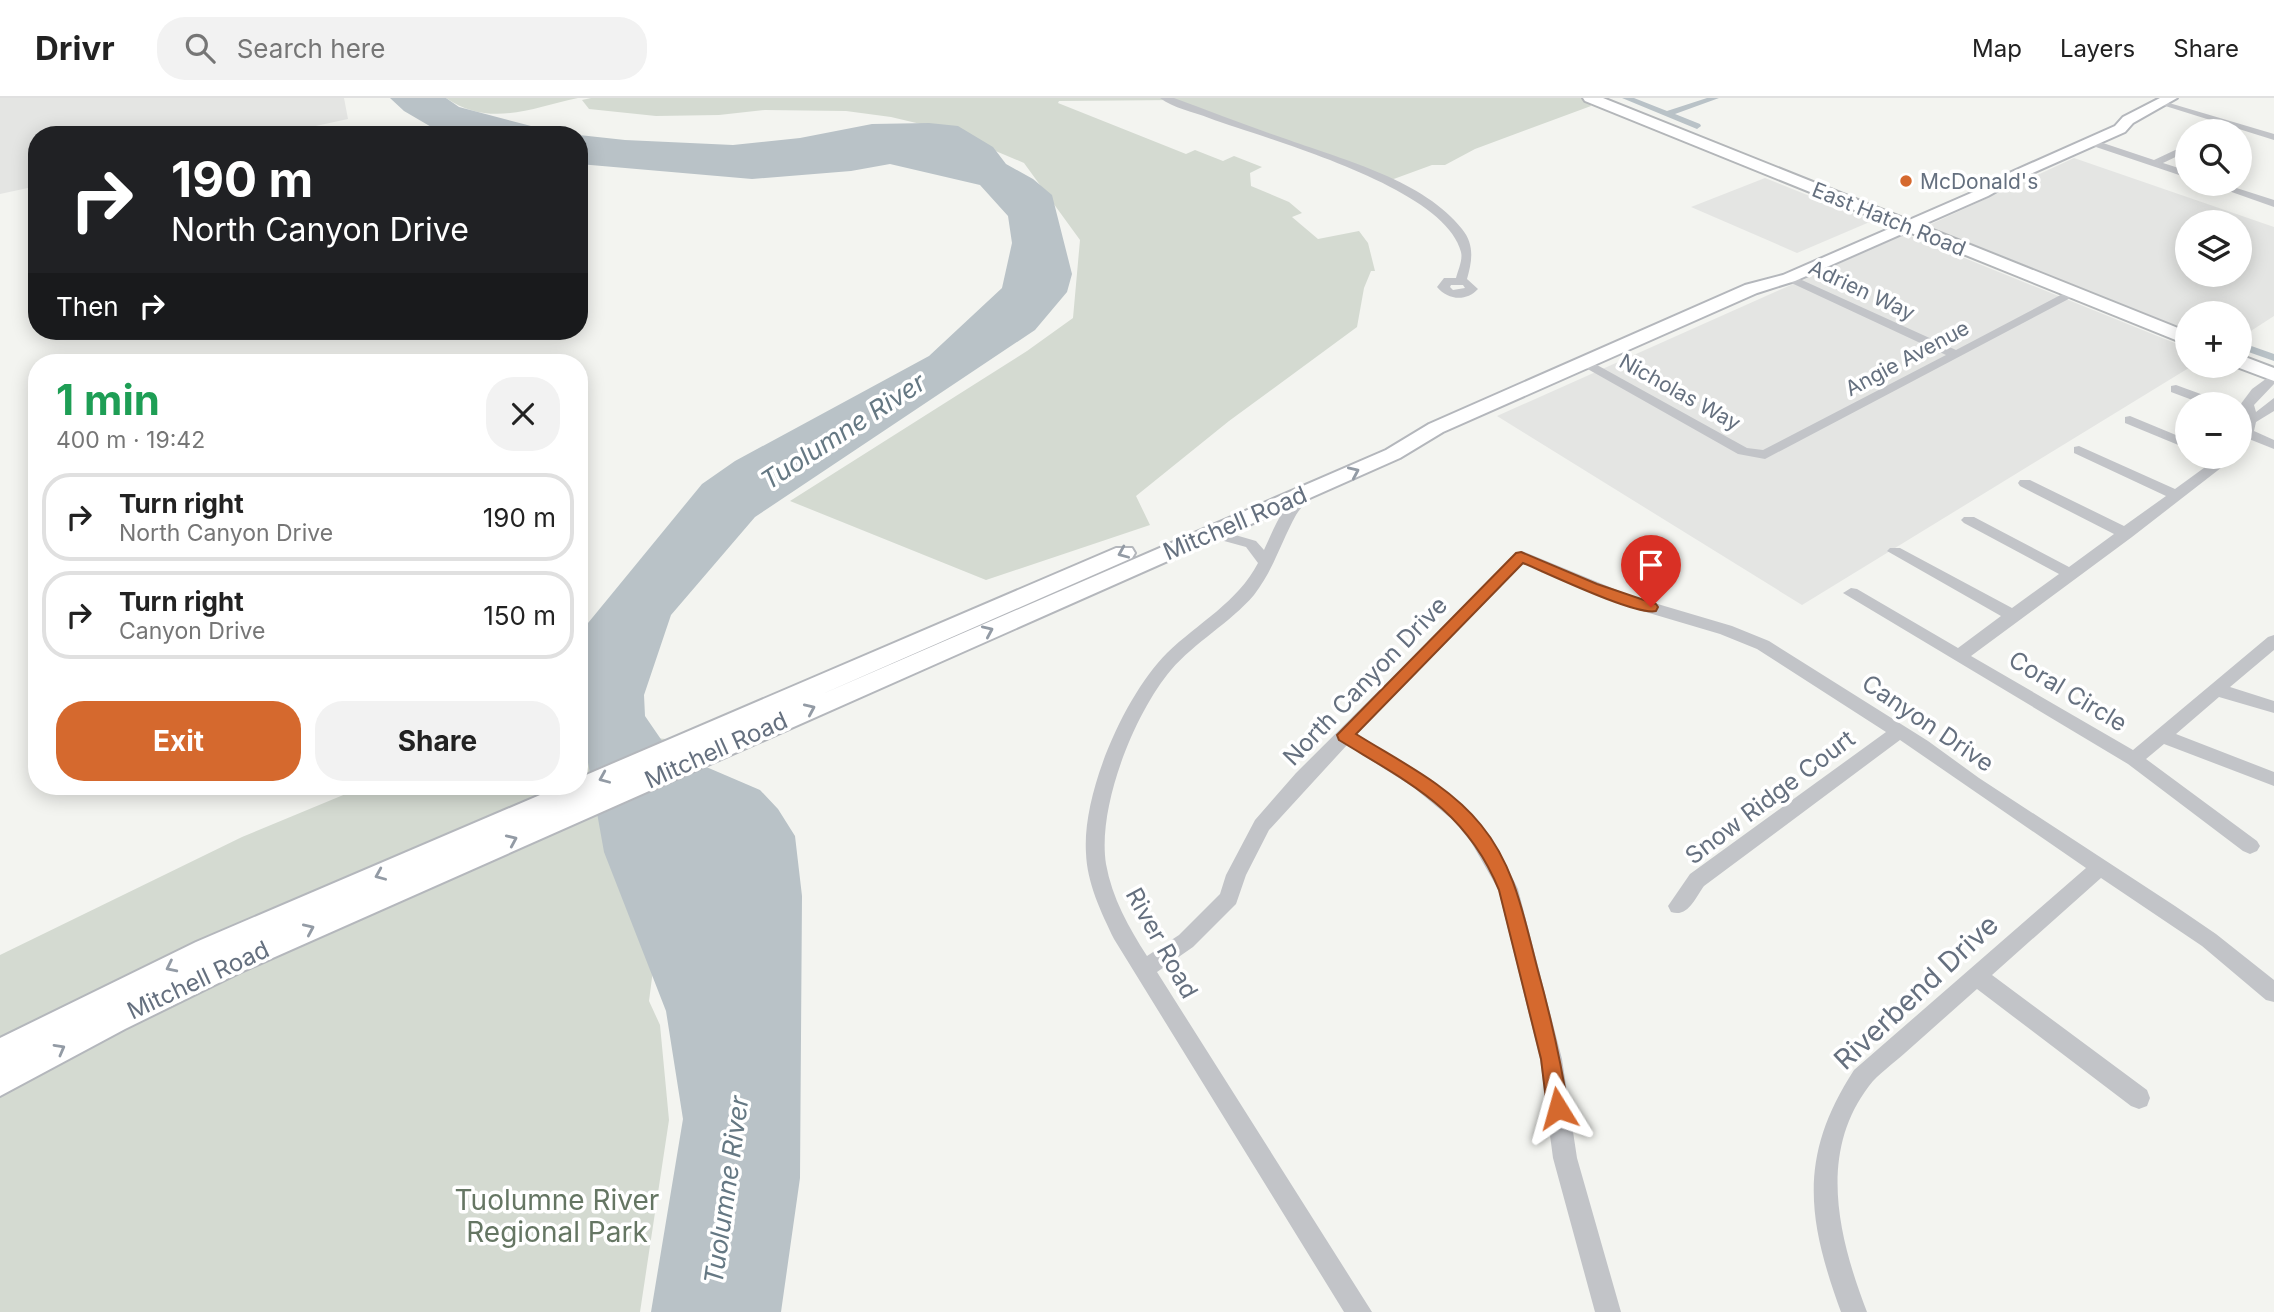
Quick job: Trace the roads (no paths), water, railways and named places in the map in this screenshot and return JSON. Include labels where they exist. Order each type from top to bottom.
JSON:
[{"type":"main road","name":"East Hatch Road","points":[[1590,98],[2175,334]]},
{"type":"main road","name":"Mitchell Road","points":[[920,651],[1211,533],[1394,454],[1436,428],[1751,289],[1789,278],[2103,124],[2128,120],[2166,100]]},
{"type":"main road","name":"Mitchell Road","points":[[1751,289],[1771,271],[1983,193],[2012,177],[2120,129],[2128,120]]},
{"type":"main road","points":[[2252,366],[2274,376]]},
{"type":"main road","name":"Mitchell Road","points":[[0,1054],[107,998],[206,951],[446,858],[920,651],[1378,443],[1436,428]]},
{"type":"main road","name":"Mitchell Road","points":[[0,1082],[114,1019],[446,858]]},
{"type":"street","points":[[1166,98],[1371,174],[1419,197],[1444,216],[1461,238],[1468,258],[1467,270],[1461,281]]},
{"type":"street","points":[[2166,100],[2218,119]]},
{"type":"street","points":[[2252,130],[2274,137]]},
{"type":"street","points":[[2091,142],[2175,171]]},
{"type":"street","points":[[2154,164],[2175,154]]},
{"type":"street","points":[[2252,195],[2272,201]]},
{"type":"street","name":"Adrien Way","points":[[1789,278],[1957,355]]},
{"type":"street","name":"Angie Avenue","points":[[1757,454],[1771,453],[2074,293]]},
{"type":"street","name":"Nicholas Way","points":[[1583,363],[1743,451],[1757,454]]},
{"type":"street","points":[[2252,398],[2274,376]]},
{"type":"street","points":[[2176,389],[2184,392]]},
{"type":"street","points":[[2252,422],[2274,402]]},
{"type":"street","points":[[2130,420],[2175,439]]},
{"type":"street","points":[[2252,431],[2274,445]]},
{"type":"street","points":[[2079,450],[2176,495]]},
{"type":"street","points":[[1960,655],[2127,534],[2208,469]]},
{"type":"street","points":[[2025,484],[2127,534]]},
{"type":"street","name":"River Road","points":[[1310,491],[1284,520],[1259,576],[1239,601],[1165,666],[1139,704],[1098,808],[1094,843],[1102,890],[1121,933],[1359,1312]]},
{"type":"street","points":[[1969,520],[2070,574]]},
{"type":"street","points":[[1211,533],[1251,544],[1266,563]]},
{"type":"street","points":[[1895,551],[2013,616]]},
{"type":"street","name":"Canyon Drive","points":[[1521,556],[1616,597],[1726,630],[1763,645],[1897,733],[1922,746],[1972,783],[2209,940],[2274,993]]},
{"type":"street","name":"North Canyon Drive","points":[[1144,970],[1186,941],[1229,898],[1236,875],[1262,825],[1345,735],[1521,556]]},
{"type":"street","name":"Coral Circle","points":[[1851,593],[2134,759],[2250,846]]},
{"type":"street","points":[[2134,759],[2274,641]]},
{"type":"street","points":[[2215,690],[2274,707]]},
{"type":"street","name":"Snow Ridge Court","points":[[1678,906],[1697,880],[1897,733]]},
{"type":"street","points":[[1345,735],[1429,788],[1452,806],[1475,830],[1497,864],[1508,890],[1551,1059],[1565,1158],[1608,1312]]},
{"type":"street","points":[[2163,736],[2274,779]]},
{"type":"street","name":"Riverbend Drive","points":[[1854,1312],[1829,1237],[1826,1212],[1826,1166],[1838,1114],[1862,1077],[2099,867]]},
{"type":"street","points":[[1975,975],[2139,1098]]},
{"type":"water","points":[[390,98],[446,98],[459,107],[531,126],[430,126],[404,111]]},
{"type":"water","name":"Tuolumne River","points":[[929,123],[958,126],[993,147],[1006,164],[1033,179],[1052,195],[1072,274],[1067,292],[1035,330],[755,517],[671,615],[644,695],[645,716],[669,751],[760,790],[778,809],[795,836],[802,896],[800,1178],[781,1312],[651,1312],[683,1119],[666,1011],[604,852],[588,762],[588,623],[702,484],[735,461],[929,356],[1002,288],[1012,243],[1008,216],[980,185],[890,164],[851,171],[752,179],[588,165],[588,136],[733,145],[800,138],[872,124]]},
{"type":"waterway","points":[[1626,98],[1697,126]]},
{"type":"waterway","points":[[1668,114],[1715,98]]},
{"type":"waterway","points":[[2252,350],[2274,358]]},
{"type":"place","name":"McDonald's","points":[[1906,181]]},
{"type":"park label","name":"Tuolumne River Regional Park","points":[[557,1216]]}]
